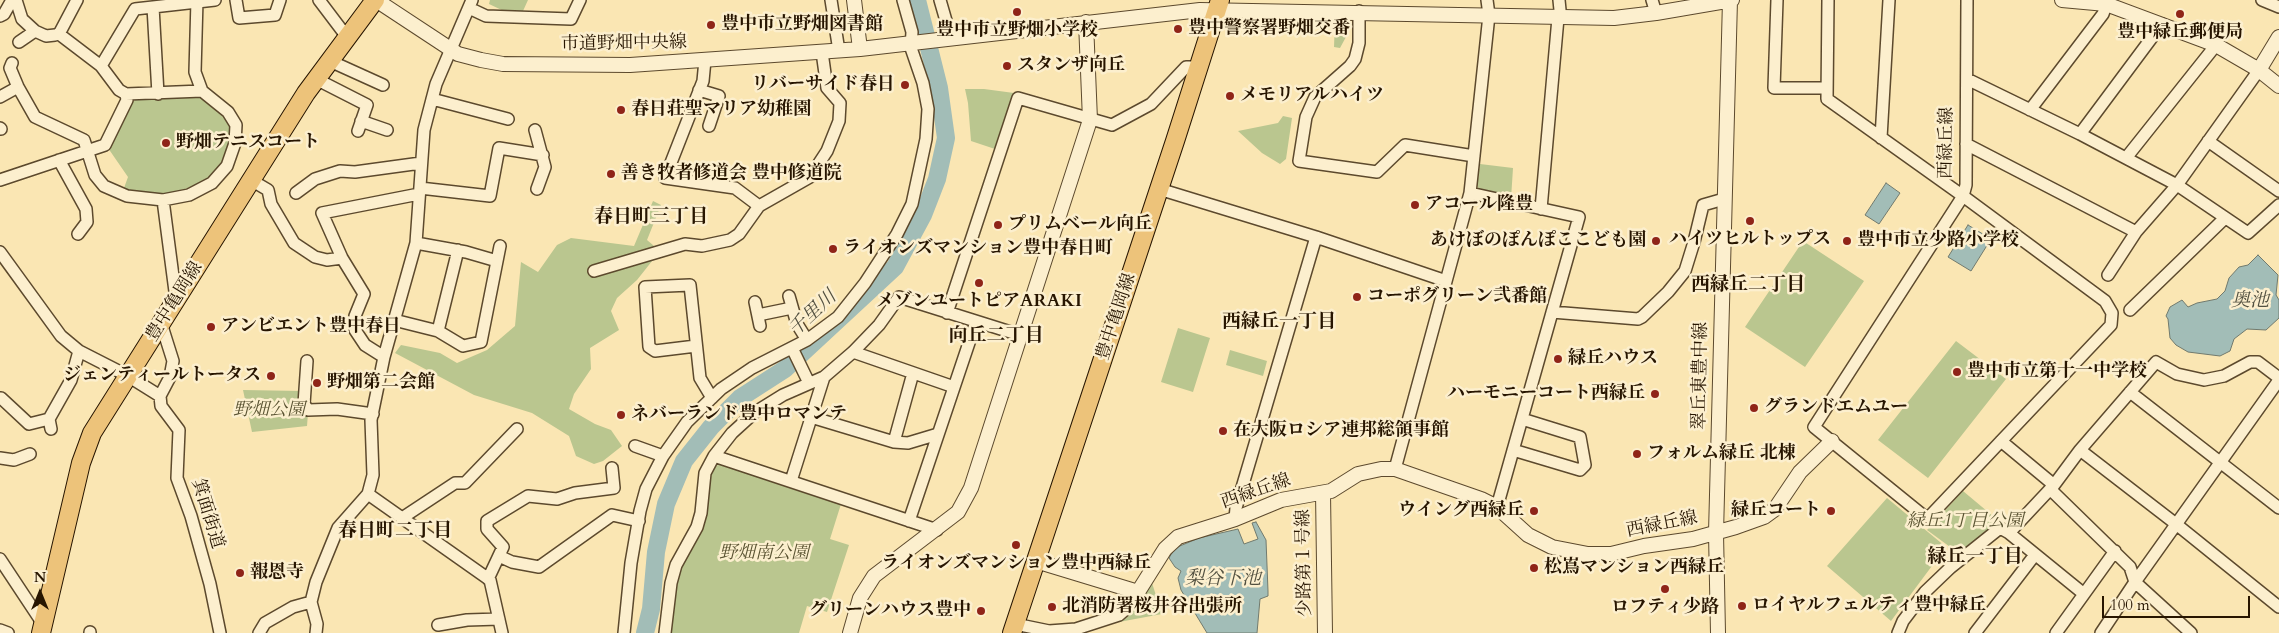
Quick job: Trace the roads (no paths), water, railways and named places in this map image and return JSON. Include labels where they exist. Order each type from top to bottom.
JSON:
[{"type":"main road","name":"豊中亀岡線","points":[[42,629],[86,446],[176,299],[316,79],[375,0]]},
{"type":"main road","name":"豊中亀岡線","points":[[1014,629],[1218,5]]},
{"type":"street","points":[[0,16],[4,14],[14,0]]},
{"type":"street","points":[[14,0],[22,19],[35,31],[46,36],[55,35]]},
{"type":"street","points":[[77,0],[59,34],[101,66],[119,90],[126,94],[202,91]]},
{"type":"street","points":[[101,66],[135,9],[215,0]]},
{"type":"street","points":[[236,0],[239,18],[275,15],[280,0]]},
{"type":"street","points":[[318,0],[347,37]]},
{"type":"street","name":"市道野畑中央線","points":[[375,0],[450,47],[458,54],[503,64],[630,65],[860,49],[1218,5],[1558,18],[1614,18],[1654,7],[1731,0]]},
{"type":"street","points":[[316,633],[317,624],[312,602],[316,582],[338,528],[368,494],[373,475],[373,414],[384,357],[416,243],[424,130],[432,99],[450,47],[471,4],[486,16],[570,20],[580,0]]},
{"type":"street","points":[[831,0],[839,51]]},
{"type":"street","points":[[854,0],[860,49]]},
{"type":"street","points":[[624,633],[631,563],[646,489],[663,456],[687,422],[712,398],[752,368],[807,340],[838,316],[865,283],[897,234],[912,204],[926,139],[928,109],[923,82],[912,54],[914,43],[903,0]]},
{"type":"street","points":[[940,0],[949,38]]},
{"type":"street","points":[[1395,469],[1470,193],[1489,15],[1487,0]]},
{"type":"street","points":[[1541,209],[1560,10],[1559,0]]},
{"type":"street","name":"翠丘東豊中線","points":[[1718,633],[1716,533],[1731,0]]},
{"type":"street","points":[[1777,0],[1774,88],[1827,88]]},
{"type":"street","points":[[1828,0],[1827,98],[2105,301],[2112,313],[2111,324],[1930,516],[1925,517],[1832,441]]},
{"type":"street","points":[[1881,138],[1889,0]]},
{"type":"street","name":"西緑丘線","points":[[1138,592],[1165,548],[1174,539],[1235,519],[1280,500],[1323,493],[1338,488],[1366,470],[1395,469],[1480,499],[1497,507],[1535,539],[1557,548],[1588,554],[1611,554],[1716,533],[1764,517],[1775,509],[1800,472],[1832,441],[1814,427],[1963,196],[1966,185],[1967,0]]},
{"type":"street","points":[[2062,0],[2107,2],[2216,45],[2259,70],[2279,86]]},
{"type":"street","points":[[2262,0],[2279,7]]},
{"type":"street","points":[[12,63],[10,68],[18,87],[35,117],[84,140],[95,175],[104,186],[127,196],[163,200],[189,195],[212,183],[227,166],[235,143],[236,125],[228,112],[202,91],[195,72],[196,1]]},
{"type":"street","points":[[2030,110],[2104,14],[2107,2]]},
{"type":"street","points":[[153,7],[158,94]]},
{"type":"street","points":[[1359,11],[1360,43],[1355,59],[1350,66],[1315,97],[1306,117],[1299,161],[1377,172],[1405,145],[1474,156]]},
{"type":"street","points":[[850,633],[860,598],[874,576],[937,530],[958,512],[971,488],[1090,120],[1086,22]]},
{"type":"street","points":[[2080,134],[2162,24]]},
{"type":"street","points":[[19,42],[35,31]]},
{"type":"street","points":[[2108,275],[2136,232],[2177,184],[2208,141],[2259,70],[2279,37]]},
{"type":"street","points":[[2126,158],[2216,45]]},
{"type":"street","points":[[594,271],[686,244],[702,246],[730,240],[739,234],[759,206],[810,177],[828,149],[839,121],[840,103],[827,88],[822,52]]},
{"type":"street","points":[[705,60],[703,81],[665,178],[735,188],[759,206]]},
{"type":"street","points":[[330,61],[383,85]]},
{"type":"street","points":[[947,313],[1018,98],[1112,125],[1151,104],[1186,67],[1198,67]]},
{"type":"street","points":[[316,79],[367,105],[360,126],[387,130]]},
{"type":"street","points":[[1967,79],[2177,184],[2248,233],[2279,205]]},
{"type":"street","points":[[0,97],[18,87]]},
{"type":"street","points":[[699,90],[719,96],[709,126]]},
{"type":"street","points":[[0,180],[105,145],[127,100],[126,94]]},
{"type":"street","points":[[432,99],[508,119]]},
{"type":"street","points":[[535,130],[545,167],[537,189]]},
{"type":"street","points":[[2208,141],[2279,191]]},
{"type":"street","points":[[1966,144],[2136,232]]},
{"type":"street","points":[[384,357],[365,345],[355,330],[355,316],[364,294],[342,258],[322,213],[420,191],[490,196],[498,148],[543,155]]},
{"type":"street","points":[[59,160],[86,209],[87,222],[78,234]]},
{"type":"street","points":[[296,192],[315,178],[340,171],[355,172],[421,163]]},
{"type":"street","points":[[251,180],[268,190],[271,204],[294,243],[315,257],[327,260],[342,258]]},
{"type":"street","points":[[1159,189],[1316,237],[1446,281]]},
{"type":"street","points":[[1470,193],[1579,217],[1497,507]]},
{"type":"street","points":[[1552,312],[1638,319],[1642,317],[1668,292],[1684,271],[1694,242],[1703,205],[1724,199]]},
{"type":"street","points":[[163,200],[176,299]]},
{"type":"street","points":[[2130,310],[2226,218]]},
{"type":"street","points":[[1235,519],[1236,508],[1316,237]]},
{"type":"street","points":[[416,243],[458,250],[497,261]]},
{"type":"street","points":[[394,320],[438,331],[463,346],[481,342],[500,246]]},
{"type":"street","points":[[438,331],[458,250]]},
{"type":"street","points":[[1,258],[61,336],[79,351],[128,376],[160,396],[170,377],[173,362],[161,323]]},
{"type":"street","points":[[696,346],[655,351],[650,346],[645,286],[690,285],[700,378],[712,398]]},
{"type":"street","points":[[789,296],[797,324],[807,340]]},
{"type":"street","points":[[665,633],[671,583],[676,564],[697,527],[702,513],[705,473],[714,456],[732,433],[754,413],[783,395],[824,377],[853,352],[879,325],[899,297],[1020,335]]},
{"type":"street","points":[[755,302],[759,320],[792,308]]},
{"type":"street","points":[[909,521],[976,322]]},
{"type":"street","points":[[792,348],[809,382]]},
{"type":"street","points":[[1,398],[29,424],[50,424],[71,380],[79,351]]},
{"type":"street","points":[[853,352],[954,387]]},
{"type":"street","points":[[307,361],[304,404],[308,410],[337,409],[373,414]]},
{"type":"street","points":[[2009,533],[2052,487],[2080,450],[2156,362],[2177,374],[2204,380],[2224,376],[2250,362],[2258,362],[2279,379],[2274,396],[2220,462],[2101,633]]},
{"type":"street","points":[[894,442],[913,373]]},
{"type":"street","points":[[792,481],[824,377]]},
{"type":"street","points":[[2130,392],[2279,508]]},
{"type":"street","name":"箕面街道","points":[[160,396],[161,406],[179,430],[177,478],[191,516],[210,584],[220,633]]},
{"type":"street","points":[[811,417],[894,442],[908,443],[938,434]]},
{"type":"street","points":[[1513,450],[1580,470],[1585,466],[1580,437],[1522,419]]},
{"type":"street","points":[[402,518],[455,483],[465,483],[517,429]]},
{"type":"street","points":[[2001,441],[2052,487],[2115,551],[2130,567],[2135,582],[2191,633]]},
{"type":"street","points":[[636,446],[663,456]]},
{"type":"street","points":[[2080,450],[2279,607]]},
{"type":"street","points":[[0,458],[14,460],[30,454]]},
{"type":"street","points":[[714,456],[937,530]]},
{"type":"street","points":[[488,579],[503,547],[487,529],[487,521],[528,496],[557,499],[614,488],[612,468]]},
{"type":"street","name":"少路第１号線","points":[[1323,493],[1325,633]]},
{"type":"street","points":[[368,494],[490,580],[502,633]]},
{"type":"street","points":[[499,556],[512,562],[539,567],[612,515],[639,521]]},
{"type":"street","points":[[1898,633],[1904,621],[1925,592],[1950,568],[2000,528],[2009,533],[2034,556],[2084,594]]},
{"type":"street","points":[[2056,633],[2115,551]]},
{"type":"street","points":[[1975,633],[2034,556]]},
{"type":"street","points":[[0,559],[42,629]]},
{"type":"street","points":[[1014,629],[1049,632],[1076,629],[1119,615],[1127,608],[1138,592],[1036,561]]},
{"type":"street","points":[[259,633],[265,623],[293,607],[312,602]]},
{"type":"street","points":[[445,627],[467,620],[499,619]]},
{"type":"street","points":[[0,630],[8,633]]},
{"type":"water","points":[[1886,183],[1900,193],[1879,224],[1865,215]]},
{"type":"water","points":[[1968,225],[1991,239],[1971,271],[1948,257]]},
{"type":"water","name":"奥池","points":[[2258,255],[2278,275],[2276,295],[2279,300],[2279,318],[2266,330],[2247,329],[2234,339],[2230,351],[2220,356],[2188,352],[2176,345],[2170,338],[2166,316],[2170,307],[2182,300],[2188,307],[2217,299],[2225,291],[2229,278],[2239,267],[2248,265]]},
{"type":"water","name":"梨谷下池","points":[[1256,522],[1266,540],[1268,591],[1268,596],[1260,599],[1257,633],[1207,633],[1181,590],[1178,578],[1181,571],[1175,567],[1169,558],[1175,548],[1199,538],[1238,529],[1244,544],[1258,539],[1252,523]]},
{"type":"waterway","name":"千里川","points":[[645,633],[651,609],[656,552],[666,504],[684,461],[711,427],[740,398],[785,369],[895,267],[923,215],[937,179],[946,138],[939,88],[917,0]]},
{"type":"place","name":"豊中市立野畑小学校","points":[[1017,12]]},
{"type":"place","name":"豊中緑丘郵便局","points":[[2180,14]]},
{"type":"place","name":"豊中市立野畑図書館","points":[[711,25]]},
{"type":"place","name":"豊中警察署野畑交番","points":[[1178,29]]},
{"type":"place","name":"スタンザ向丘","points":[[1007,66]]},
{"type":"place","name":"リバーサイド春日","points":[[905,85]]},
{"type":"place","name":"メモリアルハイツ","points":[[1230,96]]},
{"type":"place","name":"春日荘聖マリア幼稚園","points":[[621,110]]},
{"type":"place","name":"野畑テニスコート","points":[[166,143]]},
{"type":"place","name":"善き牧者修道会 豊中修道院","points":[[611,174]]},
{"type":"place","name":"アコール隆豊","points":[[1415,205]]},
{"type":"place","name":"ハイツヒルトップス","points":[[1750,221]]},
{"type":"place","name":"プリムベール向丘","points":[[998,225]]},
{"type":"place","name":"あけぼのぽんぽここども園","points":[[1656,241]]},
{"type":"place","name":"豊中市立少路小学校","points":[[1847,241]]},
{"type":"place","name":"ライオンズマンション豊中春日町","points":[[833,249]]},
{"type":"place","name":"メゾンユートピアARAKI","points":[[979,283]]},
{"type":"place","name":"コーポグリーン弐番館","points":[[1357,297]]},
{"type":"place","name":"アンビエント豊中春日","points":[[211,327]]},
{"type":"place","name":"緑丘ハウス","points":[[1558,359]]},
{"type":"place","name":"豊中市立第十一中学校","points":[[1957,372]]},
{"type":"place","name":"ジェンティールトータス","points":[[271,376]]},
{"type":"place","name":"野畑第二会館","points":[[317,383]]},
{"type":"place","name":"ハーモニーコート西緑丘","points":[[1655,394]]},
{"type":"place","name":"グランドエムユー","points":[[1754,408]]},
{"type":"place","name":"ネバーランド豊中ロマンテ","points":[[621,415]]},
{"type":"place","name":"在大阪ロシア連邦総領事館","points":[[1223,431]]},
{"type":"place","name":"フォルム緑丘 北棟","points":[[1637,454]]},
{"type":"place","name":"ウイング西緑丘","points":[[1534,511]]},
{"type":"place","name":"緑丘コート","points":[[1831,511]]},
{"type":"place","name":"ライオンズマンション豊中西緑丘","points":[[1016,545]]},
{"type":"place","name":"松嶌マンション西緑丘","points":[[1534,568]]},
{"type":"place","name":"報恩寺","points":[[240,573]]},
{"type":"place","name":"ロフティ少路","points":[[1665,589]]},
{"type":"place","name":"ロイヤルフェルティ豊中緑丘","points":[[1742,606]]},
{"type":"place","name":"北消防署桜井谷出張所","points":[[1052,607]]},
{"type":"place","name":"グリーンハウス豊中","points":[[981,611]]},
{"type":"district","name":"春日町三丁目","points":[[651,218]]},
{"type":"district","name":"西緑丘二丁目","points":[[1748,286]]},
{"type":"district","name":"西緑丘一丁目","points":[[1279,323]]},
{"type":"district","name":"向丘二丁目","points":[[996,337]]},
{"type":"district","name":"春日町二丁目","points":[[395,532]]},
{"type":"district","name":"緑丘一丁目","points":[[1975,558]]},
{"type":"park label","name":"野畑公園","points":[[269,411]]},
{"type":"park label","name":"緑丘1丁目公園","points":[[1965,522]]},
{"type":"park label","name":"野畑南公園","points":[[764,554]]}]
